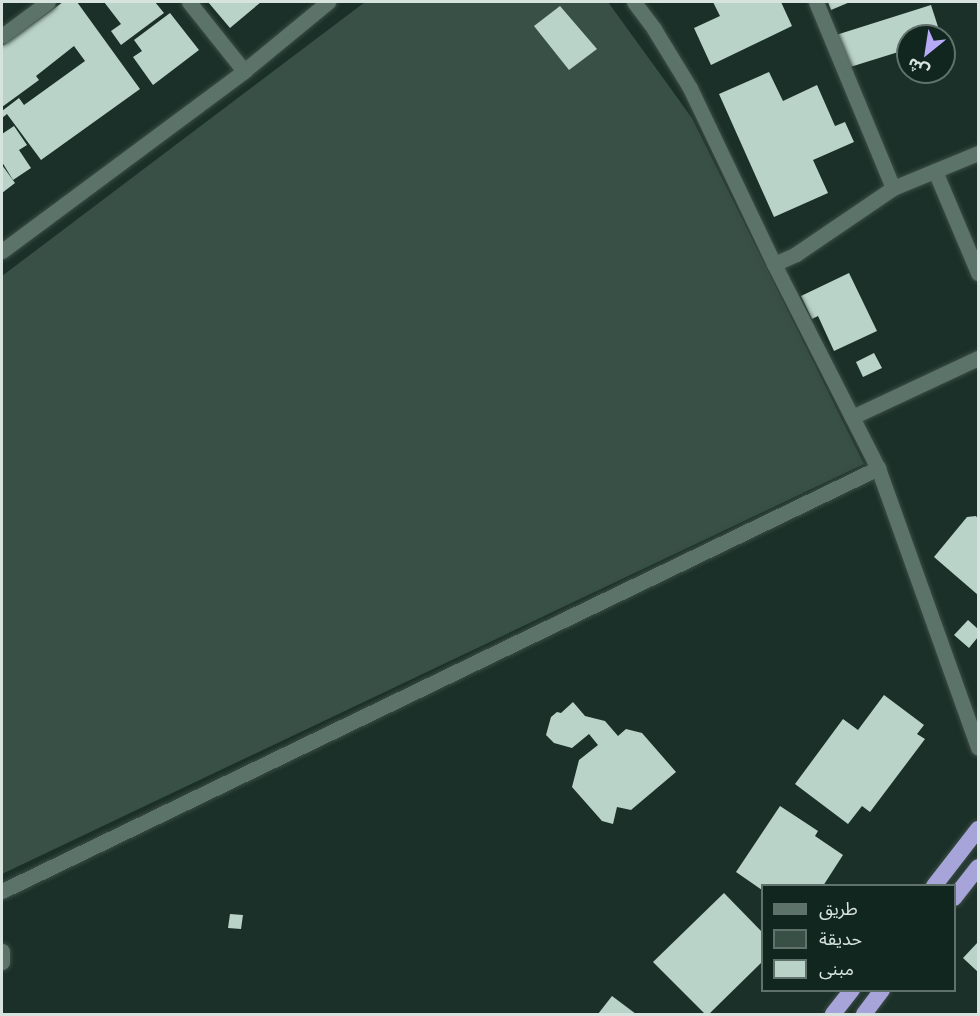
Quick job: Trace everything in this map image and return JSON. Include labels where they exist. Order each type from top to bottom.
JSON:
[{"type":"highway","points":[[935,884],[978,828]]},
{"type":"highway","points":[[956,895],[978,867]]},
{"type":"highway","points":[[833,1014],[850,992]]},
{"type":"highway","points":[[864,1014],[880,992]]},
{"type":"street","points":[[2,36],[48,2]]},
{"type":"street","points":[[189,2],[244,71]]},
{"type":"street","points":[[2,251],[244,71],[328,2]]},
{"type":"street","points":[[634,2],[654,29],[690,88],[774,264],[878,468],[978,748]]},
{"type":"street","points":[[816,2],[893,188]]},
{"type":"street","points":[[774,264],[796,254],[893,188],[978,153]]},
{"type":"street","points":[[935,171],[978,273]]},
{"type":"street","points":[[852,417],[978,358]]},
{"type":"street","points":[[2,891],[878,468]]},
{"type":"street","points":[[2,951],[2,962]]},
{"type":"green space","points":[[365,2],[608,2],[692,118],[864,464],[2,874],[2,276]]},
{"type":"building","points":[[63,2],[77,2],[140,89],[41,160],[7,114],[2,118],[2,111],[19,98],[24,105],[85,61],[74,46],[36,76],[39,80],[2,107],[2,46]]},
{"type":"building","points":[[104,2],[155,2],[164,13],[121,45],[111,31],[121,24]]},
{"type":"building","points":[[208,2],[261,2],[230,28]]},
{"type":"building","points":[[713,2],[781,2],[792,26],[711,65],[694,28],[720,16]]},
{"type":"building","points":[[828,2],[850,2],[831,10]]},
{"type":"building","points":[[931,5],[937,24],[896,24],[896,53],[847,68],[836,35]]},
{"type":"building","points":[[560,6],[597,49],[569,70],[534,26]]},
{"type":"building","points":[[170,13],[199,50],[153,85],[133,57],[142,51],[134,40]]},
{"type":"building","points":[[769,72],[783,101],[817,85],[835,126],[845,122],[854,142],[813,160],[828,193],[774,217],[719,94]]},
{"type":"building","points":[[14,126],[27,145],[19,150],[31,168],[13,180],[2,162],[2,134]]},
{"type":"building","points":[[2,165],[15,183],[2,193]]},
{"type":"building","points":[[849,273],[877,331],[834,351],[818,316],[812,319],[801,296]]},
{"type":"building","points":[[874,353],[882,368],[863,377],[856,362]]},
{"type":"building","points":[[976,516],[978,519],[978,595],[934,557],[967,517]]},
{"type":"building","points":[[968,620],[978,629],[978,637],[969,648],[954,635]]},
{"type":"building","points":[[884,695],[924,725],[917,734],[925,739],[870,812],[862,806],[848,824],[795,784],[843,719],[858,730]]},
{"type":"building","points":[[573,702],[585,716],[605,721],[618,736],[626,729],[642,733],[676,772],[631,810],[617,807],[613,824],[602,821],[572,787],[579,760],[598,745],[589,734],[572,748],[554,743],[546,735],[551,717],[557,712],[561,713]]},
{"type":"building","points":[[780,806],[818,831],[815,836],[843,855],[824,884],[761,884],[761,889],[736,872]]},
{"type":"building","points":[[724,893],[761,931],[761,963],[709,1014],[705,1014],[653,962]]},
{"type":"building","points":[[230,914],[243,915],[241,929],[228,928]]},
{"type":"building","points":[[978,942],[978,972],[963,958]]},
{"type":"building","points":[[612,996],[636,1014],[598,1014]]}]
